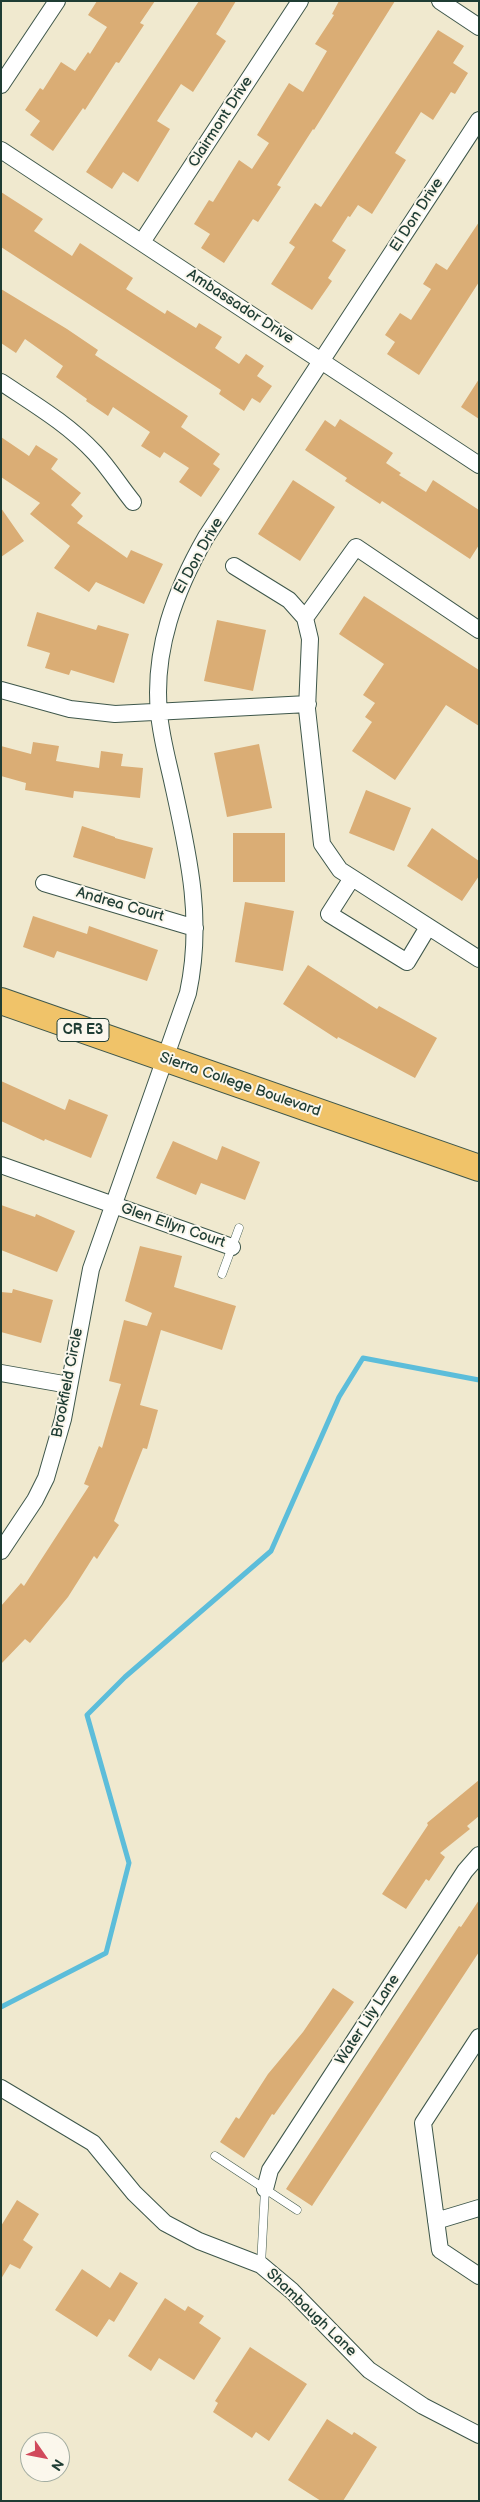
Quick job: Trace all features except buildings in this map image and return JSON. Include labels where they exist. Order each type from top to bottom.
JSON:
[{"type":"main road","name":"Sierra College Boulevard","points":[[1,1001],[479,1168]]},
{"type":"street","points":[[1,85],[56,1]]},
{"type":"street","name":"Clairmont Drive","points":[[142,242],[300,1]]},
{"type":"street","points":[[440,1],[479,27]]},
{"type":"street","name":"El Don Drive","points":[[165,1059],[188,993],[193,972],[195,928],[195,906],[190,864],[159,713],[160,667],[163,645],[175,598],[206,538],[479,120]]},
{"type":"street","name":"Ambassador Drive","points":[[1,150],[479,465]]},
{"type":"street","points":[[1,382],[47,412],[81,439],[108,468],[133,502]]},
{"type":"street","points":[[305,618],[356,547],[479,630]]},
{"type":"street","points":[[234,566],[290,600],[305,618],[310,639],[308,704],[322,844],[340,870],[479,959]]},
{"type":"street","points":[[1,690],[70,709],[115,714],[308,704]]},
{"type":"street","points":[[352,878],[329,914],[407,962],[428,927]]},
{"type":"street","name":"Andrea Court","points":[[44,883],[195,928]]},
{"type":"street","name":"Brookfield Circle","points":[[1,1551],[35,1500],[46,1478],[54,1454],[89,1276],[165,1059]]},
{"type":"street","points":[[1,1165],[113,1205]]},
{"type":"street","name":"Glen Ellyn Court","points":[[113,1205],[232,1247]]},
{"type":"street","points":[[1,1373],[69,1385]]},
{"type":"street","name":"Water Lily Lane","points":[[265,2189],[270,2170],[466,1871],[479,1855]]},
{"type":"street","points":[[479,2037],[422,2123],[440,2250],[479,2276]]},
{"type":"street","name":"Shambaugh Lane","points":[[1,2088],[93,2143],[134,2193],[165,2223],[199,2241],[261,2265],[292,2291],[369,2370],[416,2402],[479,2435]]},
{"type":"street","points":[[436,2221],[479,2208]]},
{"type":"lane","points":[[222,1274],[239,1228]]},
{"type":"lane","points":[[215,2156],[297,2210]]},
{"type":"lane","points":[[261,2265],[265,2189]]},
{"type":"waterway","points":[[1,2007],[106,1953],[129,1863],[87,1715],[125,1677],[271,1551],[339,1397],[363,1358],[479,1380]]}]
